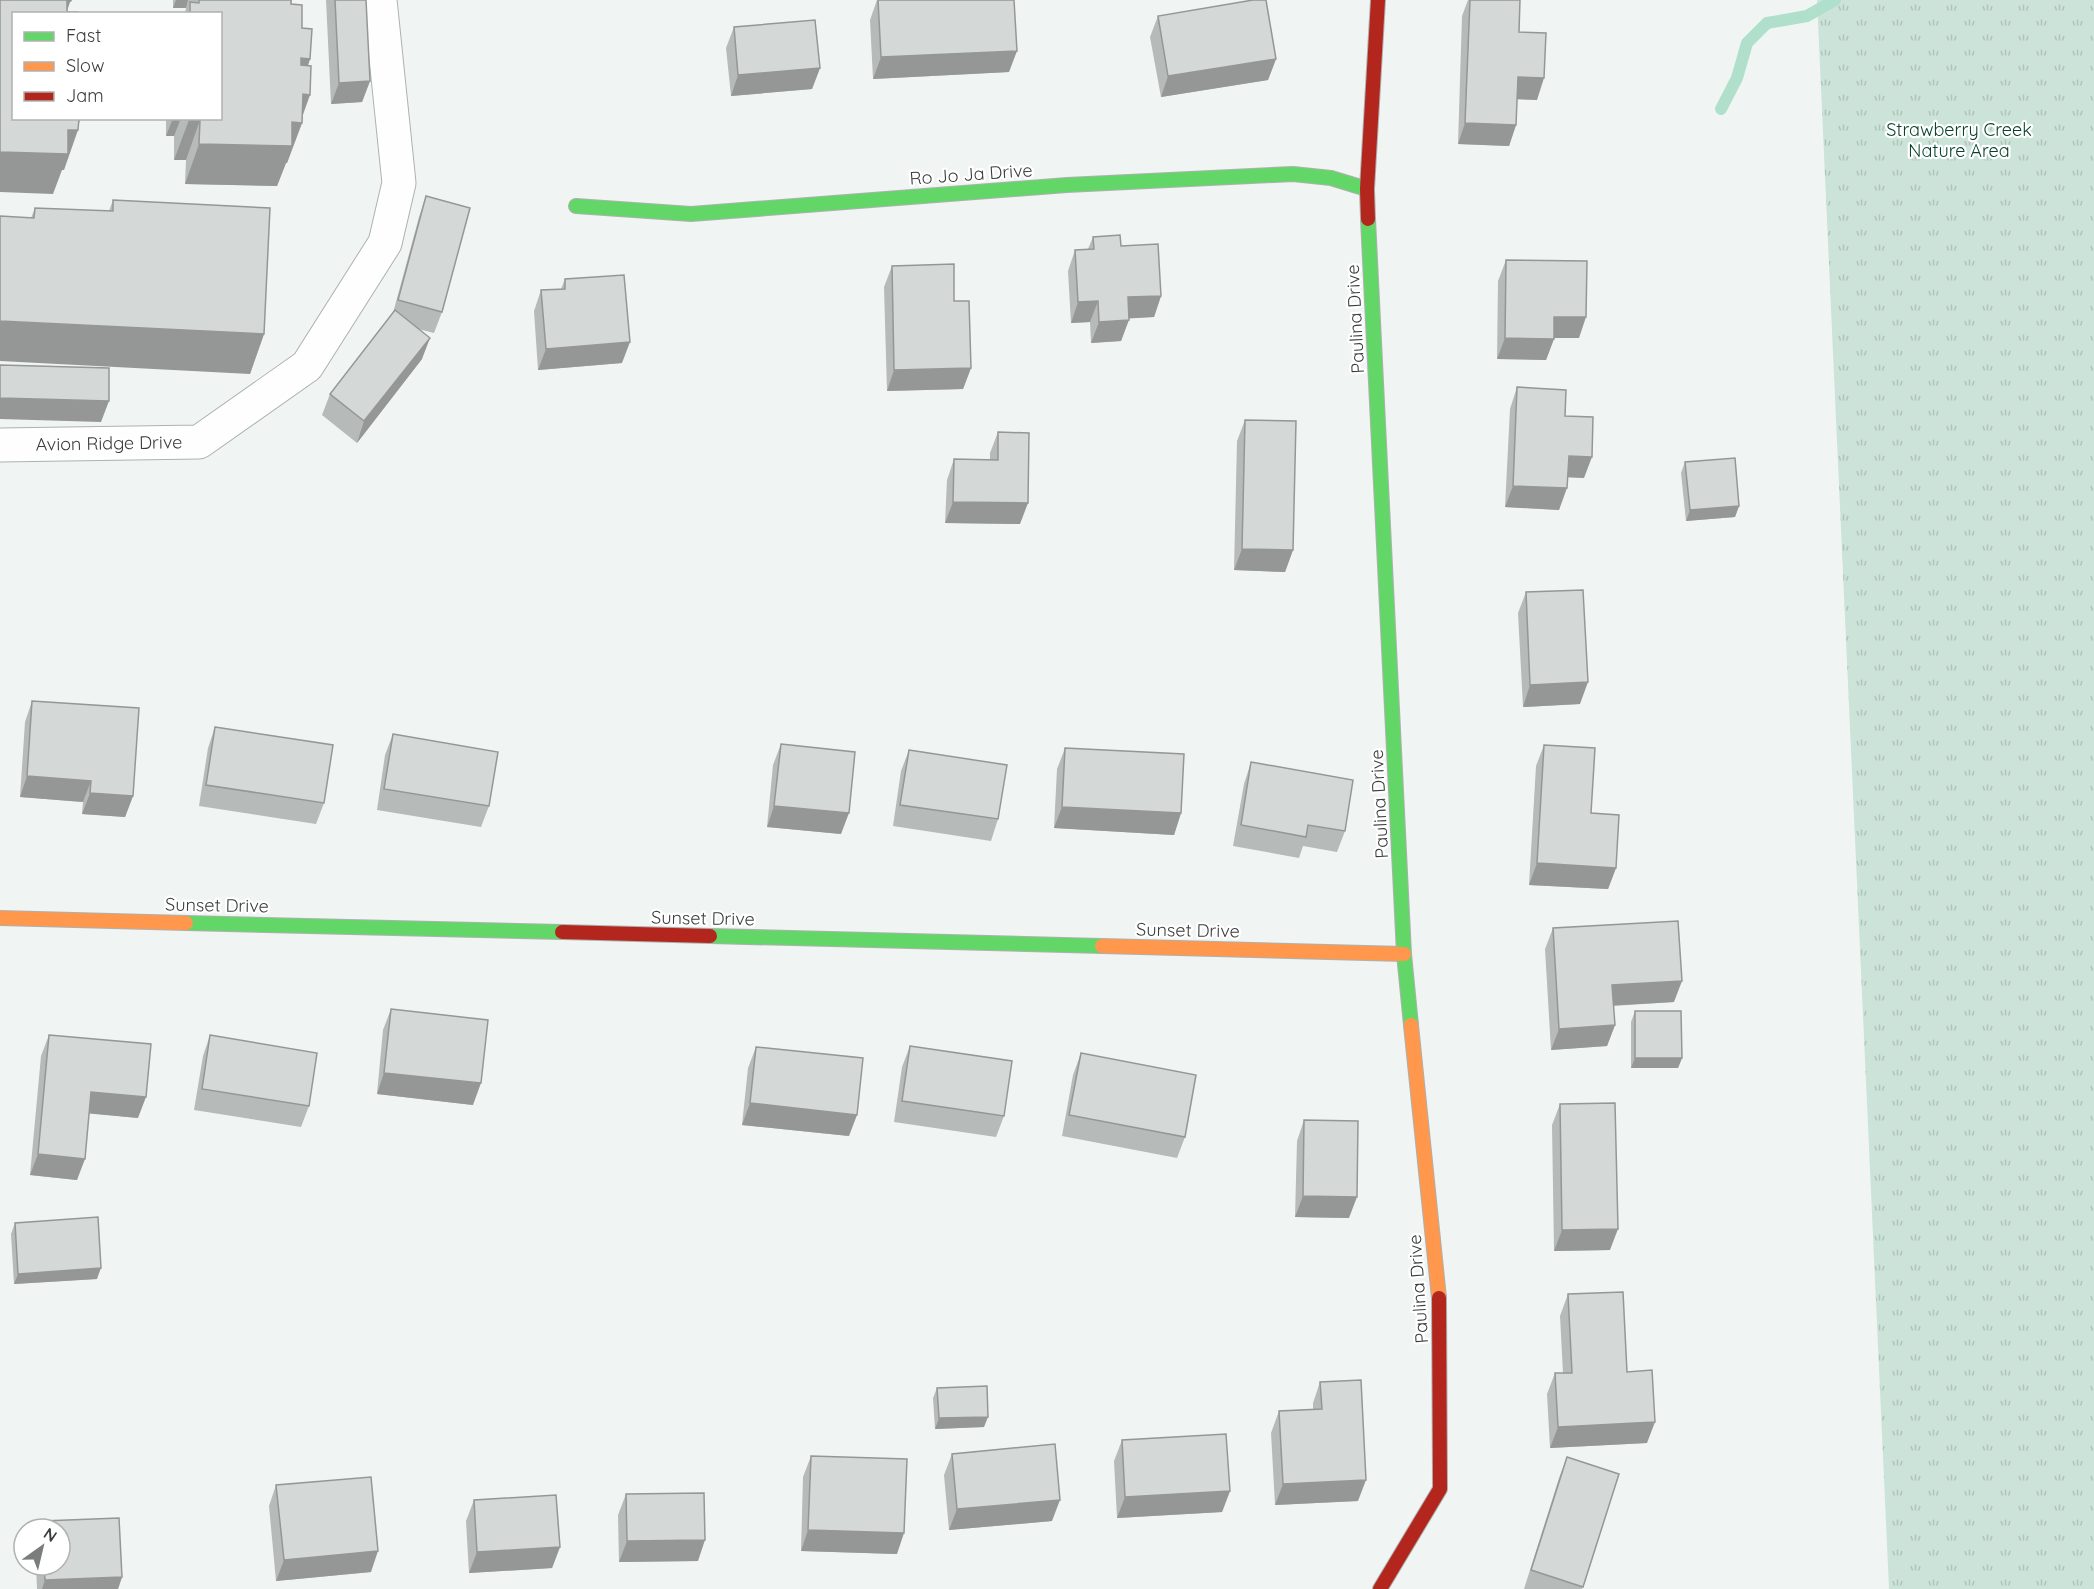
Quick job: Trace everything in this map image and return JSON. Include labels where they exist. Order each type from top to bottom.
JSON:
[{"type":"street","name":"Avion Ridge Drive","points":[[0,445],[199,442],[307,366],[385,243],[399,183],[380,0]]},
{"type":"street","name":"Paulina Drive","points":[[1378,0],[1367,189],[1404,954],[1441,1319],[1440,1490],[1380,1589]]},
{"type":"street","name":"Ro Jo Ja Drive","points":[[576,206],[691,214],[1067,185],[1293,174],[1330,178],[1367,189]]},
{"type":"street","name":"Sunset Drive","points":[[0,918],[1404,954]]},
{"type":"green space","name":"Strawberry Creek Nature Area","points":[[1817,0],[2094,0],[2094,1589],[1889,1589]]},
{"type":"building","points":[[0,0],[67,0],[67,12],[12,12],[12,120],[79,120],[78,130],[68,130],[68,154],[0,152]]},
{"type":"building","points":[[199,0],[291,0],[291,4],[302,5],[302,28],[312,29],[310,59],[301,58],[301,65],[311,66],[310,95],[303,94],[302,123],[292,122],[292,146],[199,144],[200,120],[222,120],[222,12],[190,12],[190,2],[199,3]]},
{"type":"building","points":[[335,0],[366,0],[370,81],[339,83]]},
{"type":"building","points":[[878,0],[1014,0],[1017,51],[881,57]]},
{"type":"building","points":[[1253,0],[1266,0],[1276,59],[1168,76],[1158,16]]},
{"type":"building","points":[[1470,0],[1520,0],[1519,32],[1546,33],[1544,78],[1518,77],[1516,125],[1465,123]]},
{"type":"building","points":[[815,20],[820,68],[738,75],[734,27]]},
{"type":"building","points":[[426,196],[470,208],[442,312],[398,300]]},
{"type":"building","points":[[113,200],[270,208],[264,334],[0,321],[0,216],[34,218],[35,208],[113,211]]},
{"type":"building","points":[[1120,235],[1121,246],[1158,244],[1161,296],[1128,297],[1129,320],[1099,322],[1098,301],[1078,302],[1075,250],[1094,249],[1093,237]]},
{"type":"building","points":[[1506,260],[1587,261],[1586,317],[1554,317],[1554,339],[1505,338]]},
{"type":"building","points":[[954,264],[954,301],[969,301],[971,368],[894,370],[892,266]]},
{"type":"building","points":[[624,275],[630,342],[546,349],[541,290],[565,289],[565,279]]},
{"type":"building","points":[[395,310],[430,338],[364,421],[330,394]]},
{"type":"building","points":[[0,365],[109,368],[109,401],[0,398]]},
{"type":"building","points":[[1517,387],[1566,390],[1565,416],[1593,417],[1592,457],[1569,456],[1567,488],[1513,486]]},
{"type":"building","points":[[1245,420],[1296,421],[1293,550],[1242,549]]},
{"type":"building","points":[[998,432],[1029,433],[1028,503],[953,502],[954,459],[998,460]]},
{"type":"building","points":[[1735,458],[1739,506],[1690,510],[1685,462]]},
{"type":"building","points":[[1583,590],[1588,682],[1530,685],[1526,592]]},
{"type":"building","points":[[32,701],[139,708],[133,796],[90,793],[91,781],[27,776]]},
{"type":"building","points":[[215,727],[333,745],[324,803],[206,785]]},
{"type":"building","points":[[393,734],[498,752],[489,806],[384,789]]},
{"type":"building","points":[[781,744],[855,752],[849,813],[774,806]]},
{"type":"building","points":[[1544,745],[1595,748],[1591,813],[1619,815],[1616,868],[1537,863]]},
{"type":"building","points":[[1065,748],[1184,754],[1181,813],[1062,807]]},
{"type":"building","points":[[909,750],[1007,765],[998,819],[900,805]]},
{"type":"building","points":[[1251,762],[1353,780],[1345,831],[1308,825],[1306,837],[1241,825]]},
{"type":"building","points":[[1678,921],[1682,981],[1612,985],[1615,1025],[1559,1029],[1553,928]]},
{"type":"building","points":[[391,1009],[488,1020],[481,1083],[384,1073]]},
{"type":"building","points":[[1635,1011],[1681,1011],[1682,1058],[1635,1058]]},
{"type":"building","points":[[49,1035],[151,1044],[146,1097],[91,1092],[85,1159],[38,1154]]},
{"type":"building","points":[[210,1035],[317,1053],[309,1106],[202,1089]]},
{"type":"building","points":[[910,1046],[1012,1061],[1004,1116],[902,1101]]},
{"type":"building","points":[[756,1047],[863,1058],[857,1115],[750,1103]]},
{"type":"building","points":[[1081,1053],[1196,1075],[1185,1137],[1069,1115]]},
{"type":"building","points":[[1615,1103],[1618,1229],[1562,1230],[1560,1104]]},
{"type":"building","points":[[1304,1120],[1358,1121],[1357,1197],[1303,1196]]},
{"type":"building","points":[[98,1217],[101,1268],[18,1274],[15,1223]]},
{"type":"building","points":[[1623,1292],[1627,1372],[1652,1370],[1655,1422],[1558,1427],[1555,1373],[1572,1373],[1568,1294]]},
{"type":"building","points":[[1361,1380],[1366,1480],[1283,1484],[1279,1411],[1322,1409],[1320,1382]]},
{"type":"building","points":[[987,1386],[988,1417],[939,1418],[937,1388]]},
{"type":"building","points":[[1226,1434],[1230,1491],[1125,1497],[1122,1440]]},
{"type":"building","points":[[1055,1444],[1060,1500],[957,1509],[952,1454]]},
{"type":"building","points":[[811,1456],[907,1459],[904,1533],[808,1530]]},
{"type":"building","points":[[1567,1457],[1619,1474],[1583,1587],[1531,1570]]},
{"type":"building","points":[[371,1477],[378,1551],[284,1560],[276,1485]]},
{"type":"building","points":[[704,1493],[705,1540],[627,1541],[626,1494]]},
{"type":"building","points":[[556,1495],[560,1547],[477,1552],[474,1500]]},
{"type":"building","points":[[119,1518],[122,1577],[45,1580],[45,1577],[72,1577],[72,1520]]},
{"type":"waterway","points":[[1721,109],[1737,78],[1747,43],[1767,23],[1807,16],[1835,0]]},
{"type":"traffic: fast","points":[[576,206],[691,214],[1067,185],[1293,174],[1331,178],[1367,189]]},
{"type":"traffic: fast","points":[[1368,219],[1404,954],[1411,1025]]},
{"type":"traffic: fast","points":[[186,923],[562,932]]},
{"type":"traffic: fast","points":[[710,936],[1102,946]]},
{"type":"traffic: slow","points":[[0,918],[186,923]]},
{"type":"traffic: slow","points":[[1102,946],[1404,954]]},
{"type":"traffic: slow","points":[[1411,1025],[1439,1298]]},
{"type":"traffic: jam","points":[[1368,219],[1367,189],[1378,0]]},
{"type":"traffic: jam","points":[[562,932],[710,936]]},
{"type":"traffic: jam","points":[[1380,1589],[1440,1489],[1439,1298]]}]
